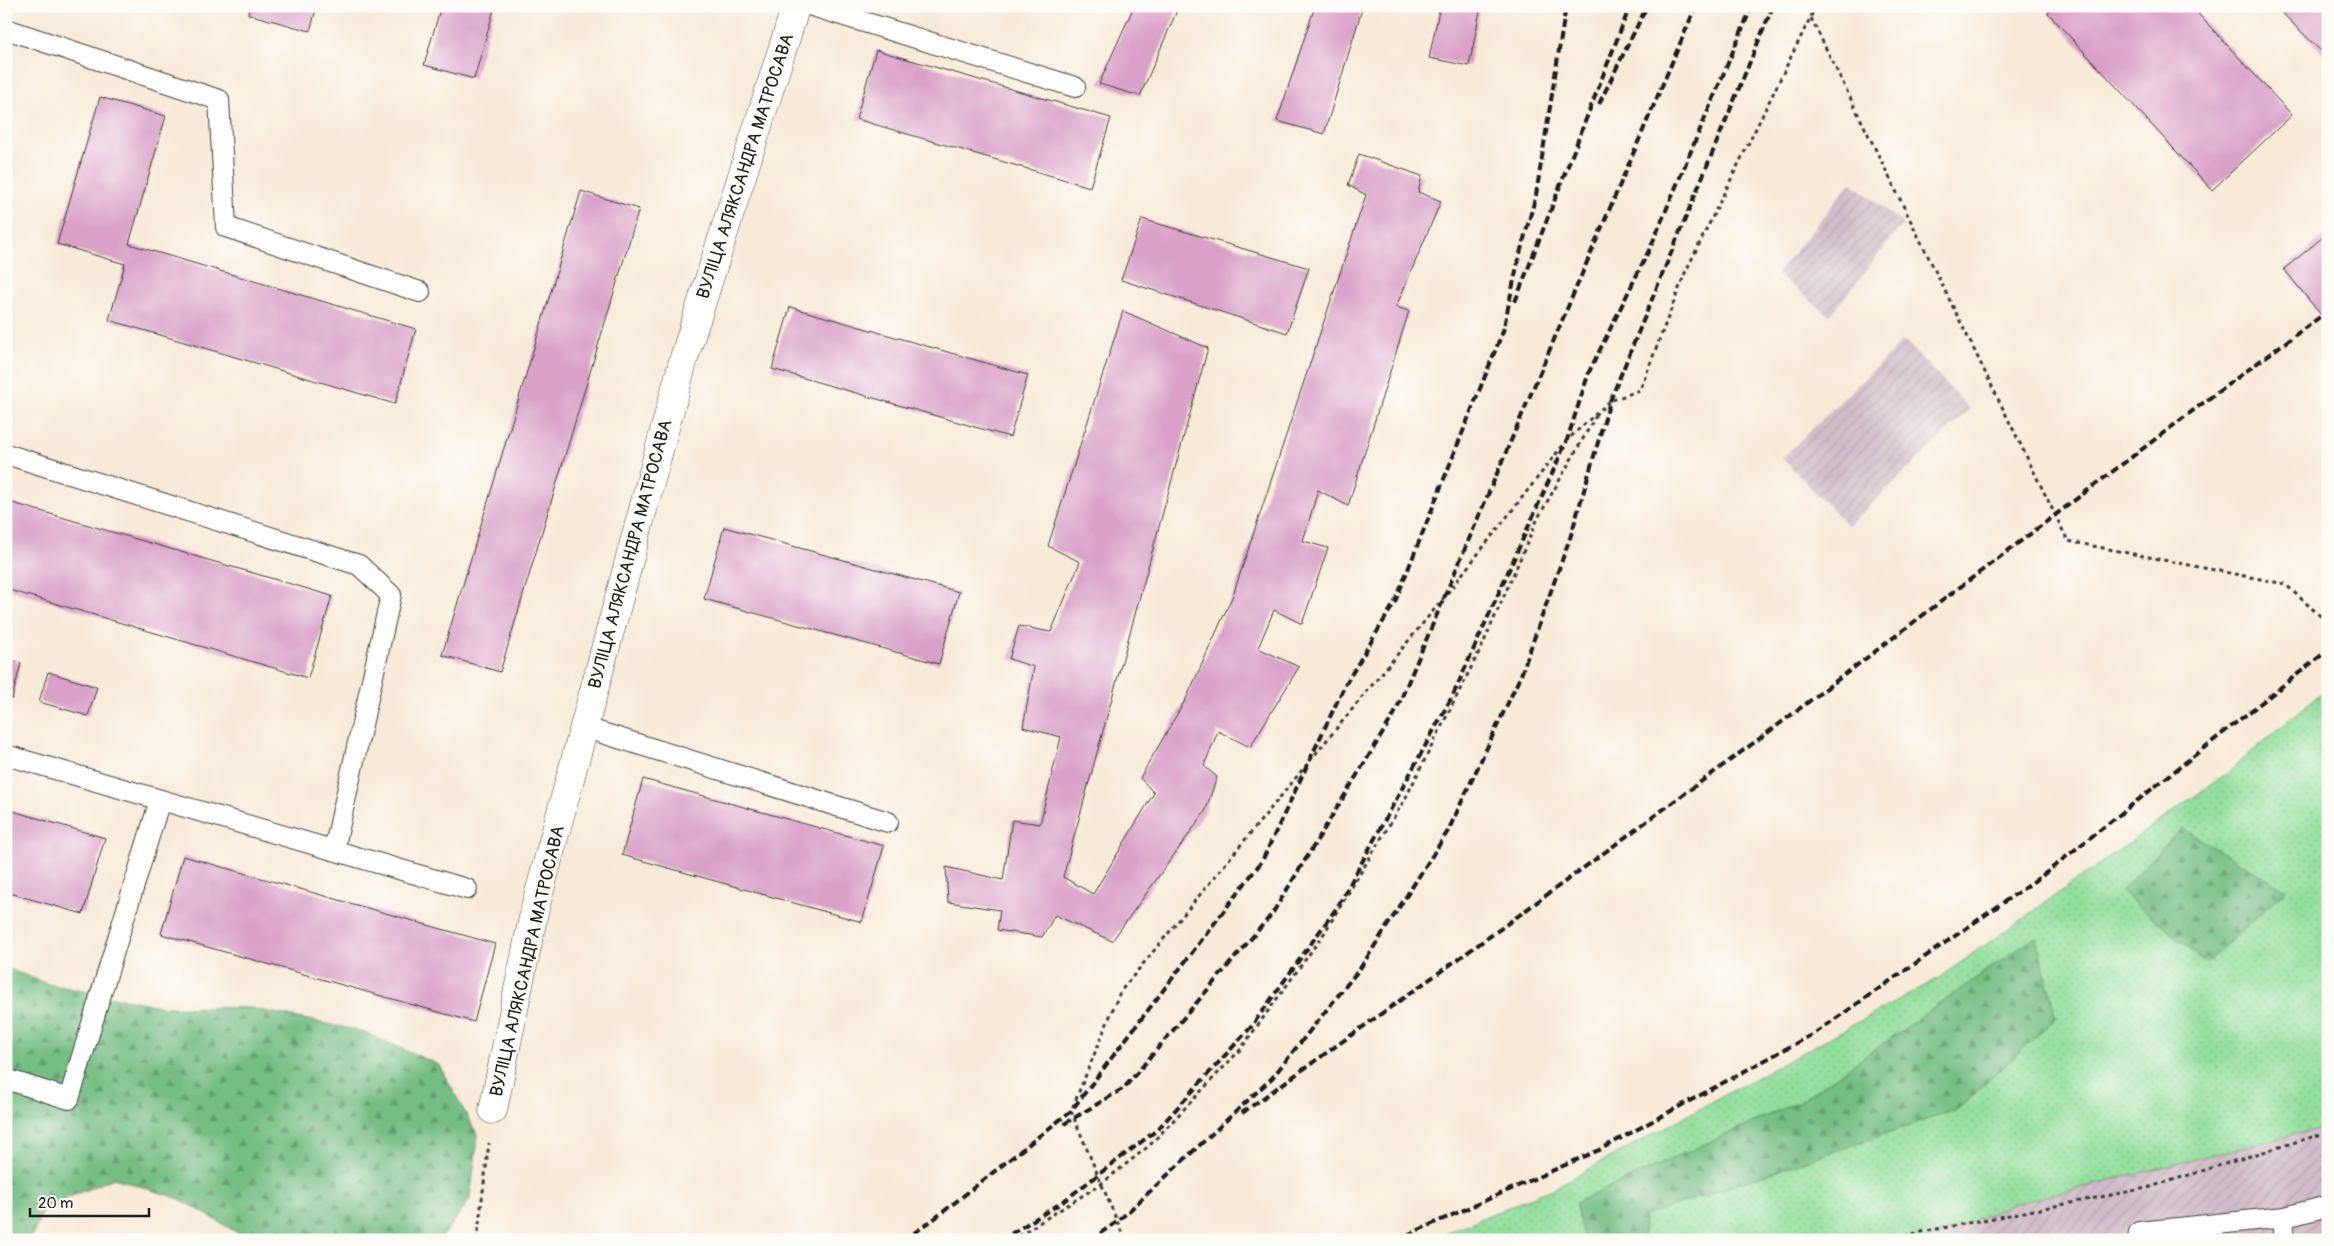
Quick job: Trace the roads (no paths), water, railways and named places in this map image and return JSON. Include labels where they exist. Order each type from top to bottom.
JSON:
[{"type":"street","name":"ВУЛІЦА АЛЯКСАНДРА МАТРОСАВА","points":[[493,1110],[534,908],[684,358],[796,6]]},
{"type":"lane","points":[[812,6],[1075,87]]},
{"type":"lane","points":[[6,29],[219,100],[226,227],[420,292]]},
{"type":"lane","points":[[6,454],[359,565],[391,595],[334,850]]},
{"type":"lane","points":[[583,727],[888,822]]},
{"type":"lane","points":[[6,755],[467,889]]},
{"type":"lane","points":[[6,1079],[69,1099],[160,800]]},
{"type":"lane","points":[[2138,1240],[2139,1232],[2285,1217],[2328,1206]]},
{"type":"lane","points":[[2282,1240],[2285,1217]]},
{"type":"railway","points":[[904,1240],[934,1219],[1071,1111],[1262,861],[1345,685],[1395,602],[1503,331],[1519,257],[1536,195],[1566,6]]},
{"type":"railway","points":[[1515,302],[1630,6]]},
{"type":"railway","points":[[1599,104],[1647,6]]},
{"type":"railway","points":[[1064,1124],[1124,1088],[1272,914],[1395,713],[1696,6]]},
{"type":"railway","points":[[1001,1240],[1061,1203],[1157,1130],[1251,1027],[1338,906],[1454,693],[1567,440],[1589,372],[1651,246],[1752,6]]},
{"type":"railway","points":[[1090,1240],[1117,1222],[1272,1078],[1361,967],[1448,831],[1521,675],[1571,535],[1610,401],[1773,6]]},
{"type":"railway","points":[[1242,1113],[1503,927],[1774,728],[2207,400],[2328,311]]},
{"type":"railway","points":[[1396,1240],[1599,1150],[1815,1033],[2043,875],[2328,650]]}]
